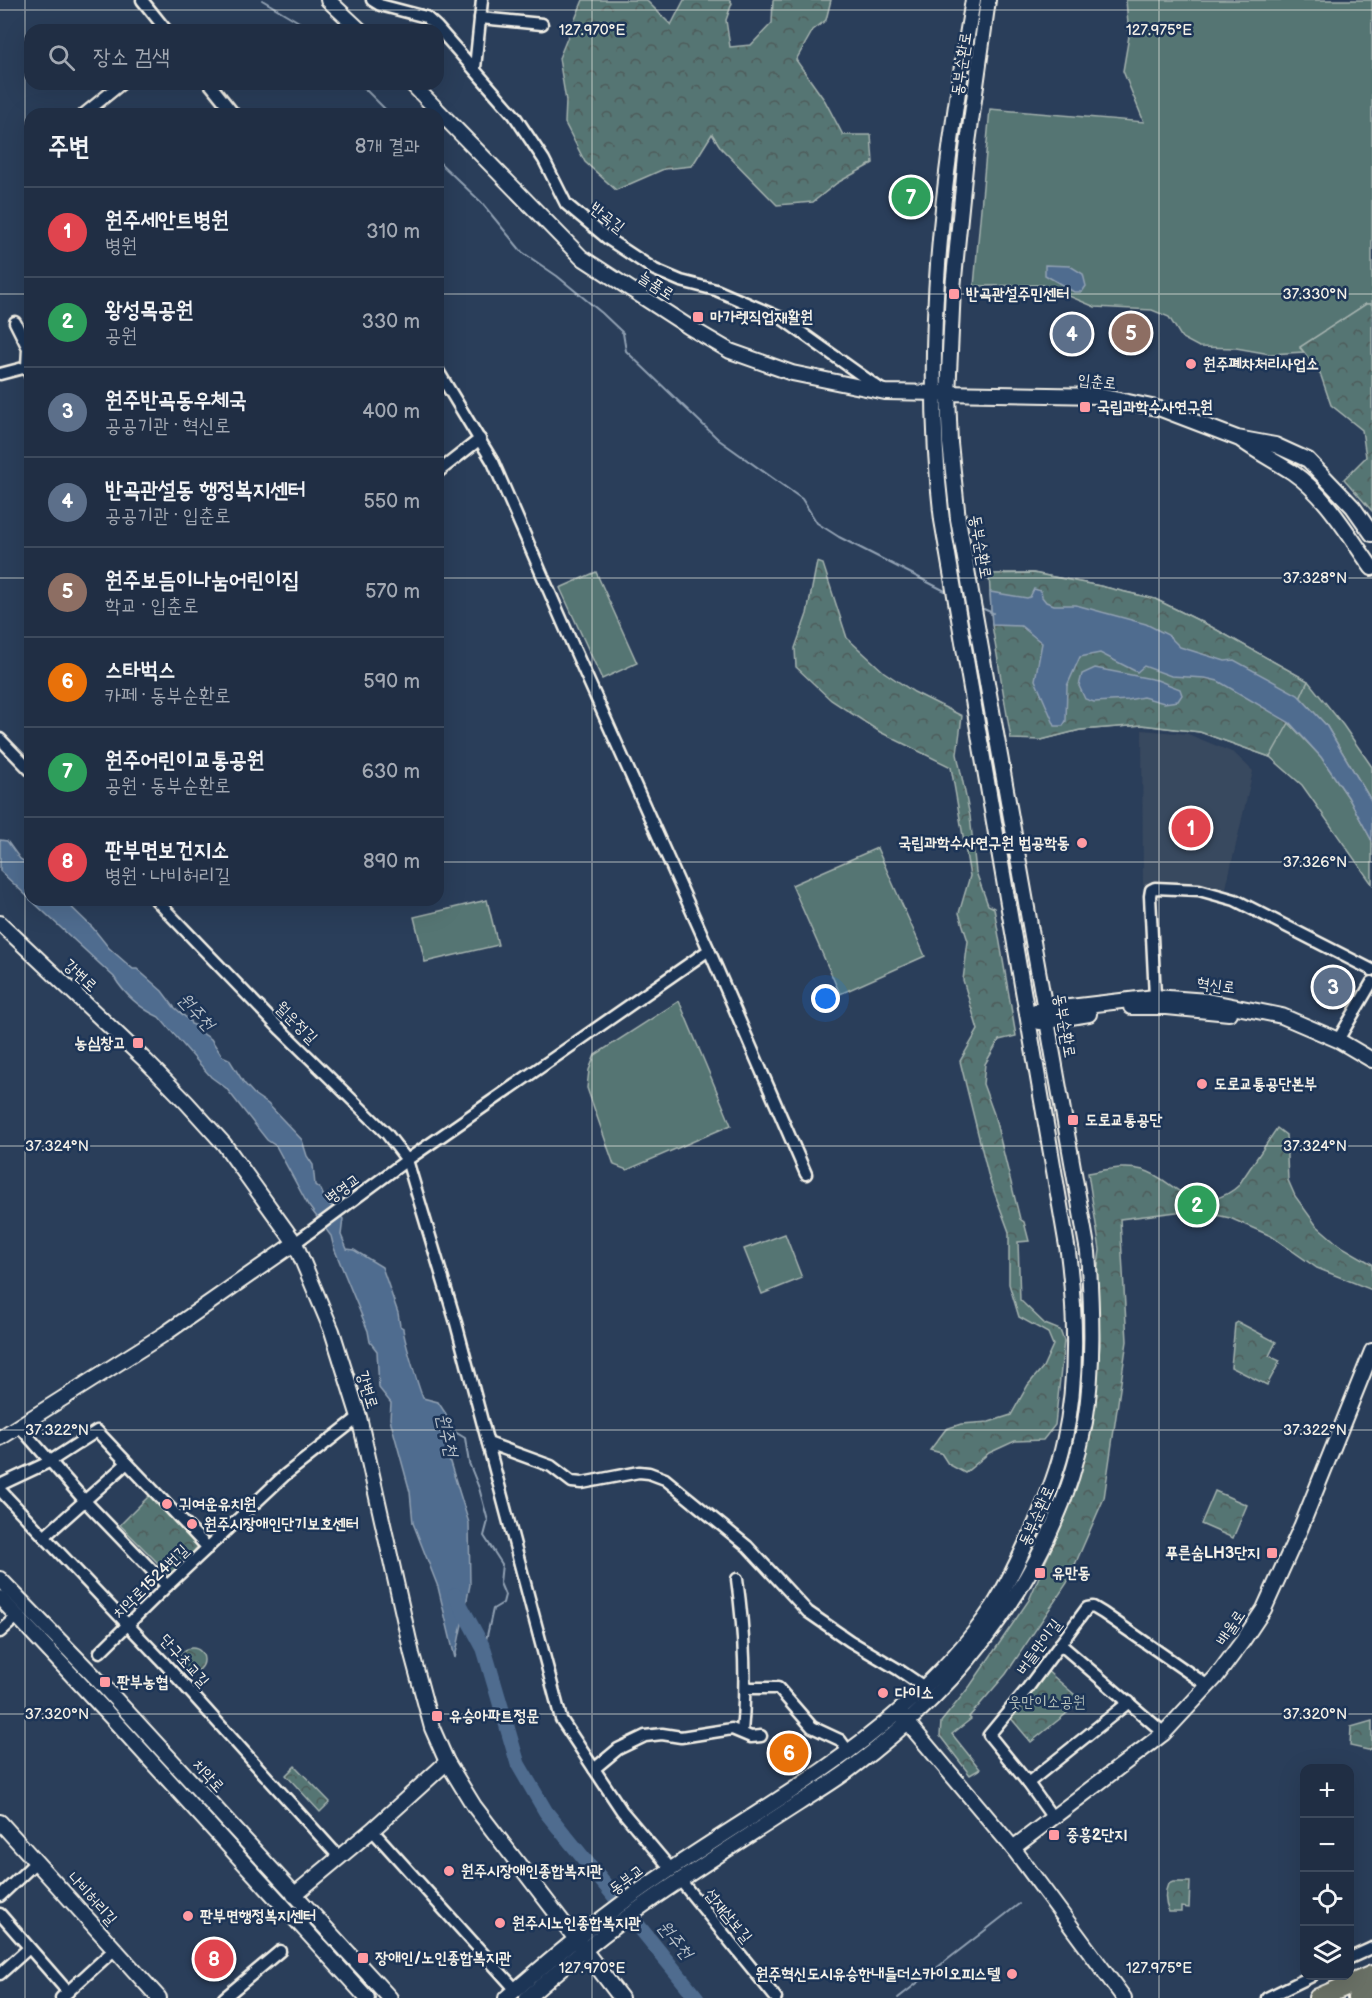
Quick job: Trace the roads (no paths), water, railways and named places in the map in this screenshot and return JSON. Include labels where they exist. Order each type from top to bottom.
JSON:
[{"type":"highway","points":[[1318,1998],[1372,1975]]},
{"type":"highway","points":[[1358,1998],[1372,1991]]},
{"type":"street","points":[[142,0],[161,24]]},
{"type":"street","points":[[328,0],[354,24]]},
{"type":"street","name":"반곡길","points":[[372,0],[380,5],[426,17],[433,24]]},
{"type":"street","points":[[475,68],[482,0]]},
{"type":"street","name":"동부순환로","points":[[676,1883],[849,1770],[903,1717],[924,1688],[972,1636],[993,1607],[1015,1568],[1047,1494],[1064,1443],[1068,1419],[1074,1367],[1071,1271],[942,520],[937,477],[933,394],[936,286],[950,156],[973,0]]},
{"type":"street","name":"동부순환로","points":[[667,1871],[848,1751],[903,1717],[926,1706],[968,1661],[1003,1615],[1028,1575],[1065,1497],[1085,1421],[1091,1357],[1088,1252],[958,519],[953,475],[948,395],[953,288],[966,157],[988,0]]},
{"type":"street","points":[[480,18],[542,24]]},
{"type":"street","name":"반곡길","points":[[444,36],[475,68],[514,115],[544,160],[566,204],[608,239],[655,270],[681,281],[735,296],[782,318],[885,393]]},
{"type":"street","points":[[91,108],[114,90]]},
{"type":"street","points":[[215,90],[229,108]]},
{"type":"street","name":"늘품로","points":[[418,90],[435,108]]},
{"type":"street","name":"늘품로","points":[[444,117],[581,257],[730,351],[792,373],[885,393],[948,395]]},
{"type":"street","points":[[950,156],[966,157]]},
{"type":"street","points":[[15,322],[24,340]]},
{"type":"street","points":[[0,374],[24,371]]},
{"type":"street","points":[[444,381],[494,462],[618,750],[709,950],[806,1174]]},
{"type":"street","name":"입춘로","points":[[948,395],[999,393],[1100,396],[1161,409],[1237,438],[1275,445],[1308,460],[1353,507],[1372,534]]},
{"type":"street","name":"입춘로","points":[[1237,438],[1293,473],[1322,500],[1372,568]]},
{"type":"street","points":[[444,467],[480,439]]},
{"type":"street","points":[[0,739],[24,764]]},
{"type":"street","points":[[1155,997],[1150,896],[1151,890],[1155,888],[1199,890],[1235,900],[1372,970]]},
{"type":"street","name":"월운정길","points":[[162,906],[281,1030],[387,1134],[403,1163]]},
{"type":"street","name":"강변로","points":[[0,923],[146,1061],[187,1103],[224,1144],[300,1239],[359,1417],[415,1665],[432,1728],[447,1762],[474,1806],[582,1942],[618,1997]]},
{"type":"street","name":"병영교","points":[[300,1239],[403,1163],[709,950]]},
{"type":"street","points":[[1337,1042],[1372,981]]},
{"type":"street","name":"혁신로","points":[[1045,1016],[1155,997],[1207,1001],[1243,1006],[1282,1016],[1372,1060]]},
{"type":"street","name":"혁신로","points":[[1045,1016],[1129,1007],[1187,1008],[1226,1012],[1280,1024],[1337,1042],[1372,1069]]},
{"type":"street","points":[[1028,1018],[1045,1016]]},
{"type":"street","points":[[403,1163],[456,1323],[561,1719],[622,1811],[676,1883]]},
{"type":"street","points":[[0,1438],[166,1333],[300,1239]]},
{"type":"street","name":"배울로","points":[[1013,1848],[1164,1733],[1208,1686],[1242,1642],[1264,1609],[1301,1527],[1372,1351]]},
{"type":"street","name":"치악로1524번길","points":[[100,1652],[285,1475],[359,1417]]},
{"type":"street","points":[[20,1427],[85,1502],[167,1586]]},
{"type":"street","points":[[0,1485],[49,1462],[97,1431],[208,1548]]},
{"type":"street","points":[[488,1443],[551,1467],[572,1482],[582,1483],[639,1472],[665,1479],[747,1546],[808,1612],[924,1688]]},
{"type":"street","points":[[44,1537],[127,1463]]},
{"type":"street","name":"단구초교길","points":[[0,1490],[128,1624],[340,1858]]},
{"type":"street","name":"치악로","points":[[0,1579],[23,1611],[367,1998]]},
{"type":"street","points":[[737,1579],[744,1640],[745,1688],[742,1732]]},
{"type":"street","name":"치악로","points":[[0,1598],[23,1611],[105,1687],[390,1998]]},
{"type":"street","name":"버들만이길","points":[[1053,1818],[989,1735],[1087,1608],[1093,1607],[1208,1686]]},
{"type":"street","points":[[0,1632],[23,1611]]},
{"type":"street","points":[[1060,1644],[1164,1733]]},
{"type":"street","points":[[745,1688],[778,1688],[812,1727],[840,1740],[848,1751]]},
{"type":"street","points":[[1028,1783],[1129,1702]]},
{"type":"street","points":[[903,1717],[1013,1848],[1124,1998]]},
{"type":"street","points":[[594,1769],[618,1749],[645,1736],[662,1734],[681,1737],[732,1729],[752,1737],[761,1736]]},
{"type":"street","points":[[294,1895],[340,1858],[447,1762]]},
{"type":"street","name":"나비허리길","points":[[0,1822],[159,1998]]},
{"type":"street","points":[[372,1830],[516,1995],[582,1942]]},
{"type":"street","points":[[0,1896],[36,1862]]},
{"type":"street","name":"동부교","points":[[582,1942],[667,1871]]},
{"type":"street","name":"동부교","points":[[582,1942],[676,1883]]},
{"type":"street","name":"섭재삼보길","points":[[676,1883],[776,1998]]},
{"type":"street","points":[[0,1914],[65,1995],[115,1949]]},
{"type":"street","points":[[0,1974],[29,1948]]},
{"type":"street","points":[[1354,1956],[1372,1948]]},
{"type":"street","points":[[224,1998],[280,1951]]},
{"type":"street","points":[[1267,1998],[1304,1980]]},
{"type":"water","points":[[1045,265],[1070,266],[1083,274],[1086,286],[1082,292],[1074,292],[1045,275]]},
{"type":"water","points":[[1034,589],[1041,591],[1046,602],[1054,605],[1076,605],[1146,624],[1168,635],[1180,647],[1225,661],[1234,660],[1298,695],[1326,725],[1372,802],[1372,841],[1348,797],[1321,757],[1290,723],[1218,681],[1171,676],[1144,666],[1137,672],[1100,653],[1080,657],[1067,686],[1066,721],[1063,726],[1055,726],[1035,680],[1042,643],[1021,626],[992,625],[990,592],[1027,598]]},
{"type":"water","points":[[1095,668],[1157,680],[1180,689],[1182,695],[1178,701],[1164,703],[1143,697],[1094,702],[1085,699],[1079,686],[1082,674]]},
{"type":"water","points":[[0,840],[7,841],[24,861],[24,893],[0,871]]},
{"type":"water","points":[[37,906],[70,906],[93,928],[109,948],[162,991],[191,1024],[197,1026],[211,1039],[222,1056],[229,1059],[244,1083],[268,1104],[302,1140],[307,1156],[313,1165],[315,1185],[343,1219],[341,1235],[347,1249],[354,1250],[382,1267],[398,1313],[400,1326],[403,1328],[423,1398],[438,1402],[446,1414],[449,1459],[469,1523],[470,1585],[455,1658],[438,1587],[413,1523],[410,1492],[390,1419],[391,1403],[379,1388],[377,1351],[370,1342],[368,1331],[331,1236],[308,1205],[276,1146],[267,1140],[226,1088],[211,1077],[159,1017],[134,1000],[114,977]]},
{"type":"waterway","points":[[262,0],[301,24]]},
{"type":"waterway","points":[[366,90],[384,108]]},
{"type":"waterway","points":[[444,167],[481,202],[522,252],[557,276],[602,313],[623,333],[626,351],[719,440],[802,499],[817,523],[839,537],[949,593]]},
{"type":"waterway","points":[[979,607],[993,613]]},
{"type":"waterway","points":[[445,1426],[465,1438],[469,1463],[488,1521],[484,1536],[502,1564],[500,1583],[505,1595],[503,1603],[493,1609],[484,1649]]},
{"type":"waterway","name":"원주천","points":[[455,1595],[484,1649],[518,1764],[546,1812],[697,1998]]},
{"type":"waterway","points":[[898,1998],[1019,1904]]},
{"type":"place","name":"원주어린이교통공원","points":[[911,197]]},
{"type":"place","name":"반곡관설주민센터","points":[[954,294]]},
{"type":"place","name":"마가렛직업재활원","points":[[698,317]]},
{"type":"place","name":"원주보듬이나눔어린이집","points":[[1131,333]]},
{"type":"place","name":"반곡관설동 행정복지센터","points":[[1072,334]]},
{"type":"place","name":"원주폐차처리사업소","points":[[1191,364]]},
{"type":"place","name":"국립과학수사연구원","points":[[1085,407]]},
{"type":"place","name":"원주세안트병원","points":[[1191,828]]},
{"type":"place","name":"국립과학수사연구원 법공학동","points":[[1082,843]]},
{"type":"place","name":"원주반곡동우체국","points":[[1333,987]]},
{"type":"place","name":"농심창고","points":[[138,1043]]},
{"type":"place","name":"도로교통공단본부","points":[[1202,1084]]},
{"type":"place","name":"도로교통공단","points":[[1073,1120]]},
{"type":"place","name":"왕성목공원","points":[[1197,1205]]},
{"type":"place","name":"귀여운유치원","points":[[167,1504]]},
{"type":"place","name":"원주시장애인단기보호센터","points":[[192,1524]]},
{"type":"place","name":"푸른숨LH3단지","points":[[1272,1553]]},
{"type":"place","name":"유만동","points":[[1040,1573]]},
{"type":"place","name":"판부농협","points":[[105,1682]]},
{"type":"place","name":"다이소","points":[[883,1693]]},
{"type":"place","name":"유승아파트정문","points":[[437,1716]]},
{"type":"place","name":"스타벅스","points":[[789,1753]]},
{"type":"place","name":"중흥2단지","points":[[1054,1835]]},
{"type":"place","name":"원주시장애인종합복지관","points":[[449,1871]]},
{"type":"place","name":"판부면행정복지센터","points":[[188,1916]]},
{"type":"place","name":"원주시노인종합복지관","points":[[500,1923]]},
{"type":"place","name":"장애인/노인종합복지관","points":[[363,1958]]},
{"type":"place","name":"판부면보건지소","points":[[214,1959]]},
{"type":"place","name":"원주혁신도시유승한내들더스카이오피스텔","points":[[1012,1974]]},
{"type":"park label","name":"웃만이소공원","points":[[1047,1702]]}]
